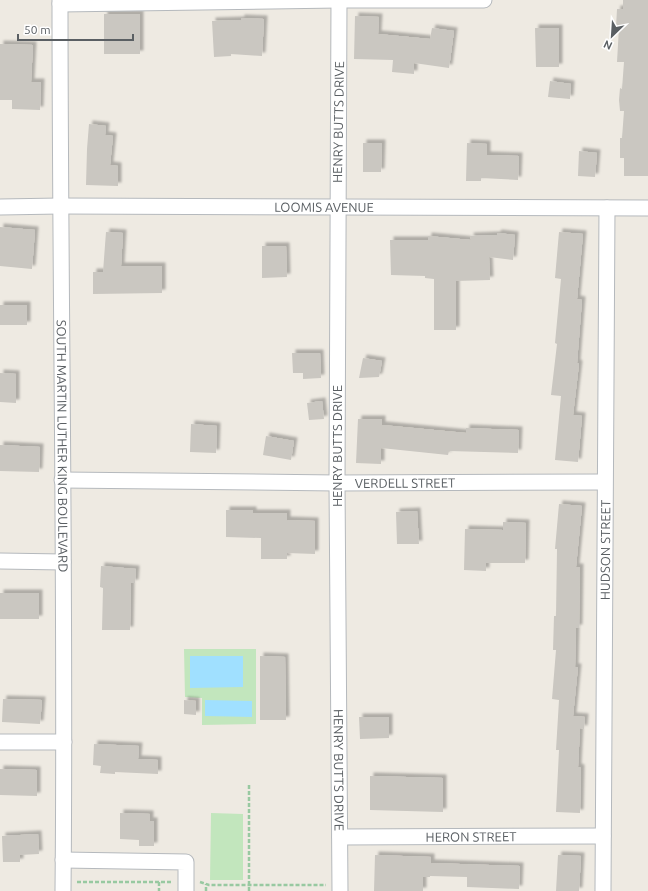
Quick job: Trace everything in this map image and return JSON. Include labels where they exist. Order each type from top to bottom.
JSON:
[{"type":"street","name":"HENRY BUTTS DRIVE","points":[[333,888],[340,837],[336,483],[339,0]]},
{"type":"street","points":[[60,2],[484,0]]},
{"type":"street","name":"SOUTH MARTIN LUTHER KING BOULEVARD","points":[[60,2],[64,742],[63,891]]},
{"type":"street","name":"LOOMIS AVENUE","points":[[0,207],[648,208]]},
{"type":"street","name":"HUDSON STREET","points":[[602,891],[607,208]]},
{"type":"street","name":"VERDELL STREET","points":[[62,480],[336,483],[604,482]]},
{"type":"street","points":[[0,561],[63,562]]},
{"type":"street","points":[[0,742],[64,742]]},
{"type":"street","name":"HERON STREET","points":[[340,837],[603,836]]},
{"type":"street","points":[[63,860],[186,862],[185,885]]},
{"type":"path","points":[[249,784],[249,891]]},
{"type":"path","points":[[77,882],[159,882],[185,885],[200,882],[206,884],[333,888]]},
{"type":"path","points":[[159,882],[159,891]]},
{"type":"path","points":[[206,884],[206,891]]},
{"type":"green space","points":[[184,649],[256,649],[256,724],[202,725],[202,698],[185,697]]},
{"type":"green space","points":[[211,813],[243,814],[243,880],[210,880]]},
{"type":"water","points":[[190,656],[243,656],[243,687],[190,688]]},
{"type":"water","points":[[205,700],[252,701],[252,717],[205,716]]},
{"type":"building","points":[[623,0],[648,0],[648,176],[624,176],[624,158],[620,158],[620,138],[622,138],[624,111],[620,111],[619,100],[620,88],[622,89],[624,62],[617,62],[619,27],[616,27],[617,9],[623,9]]},
{"type":"building","points":[[104,14],[140,14],[140,54],[104,54]]},
{"type":"building","points":[[355,16],[379,17],[378,34],[430,39],[432,28],[454,31],[449,68],[414,63],[414,74],[392,72],[393,60],[354,59]]},
{"type":"building","points":[[241,18],[264,19],[262,56],[231,54],[231,56],[214,57],[212,21],[241,20]]},
{"type":"building","points":[[535,28],[559,28],[559,67],[536,67]]},
{"type":"building","points":[[0,44],[33,45],[31,82],[41,82],[40,110],[12,109],[12,100],[0,100]]},
{"type":"building","points":[[550,81],[571,84],[570,99],[548,97]]},
{"type":"building","points":[[89,124],[106,126],[105,135],[113,136],[110,165],[118,166],[118,186],[86,185]]},
{"type":"building","points":[[363,143],[382,143],[381,172],[363,172]]},
{"type":"building","points":[[467,143],[487,144],[487,155],[519,156],[518,180],[481,178],[481,181],[466,181]]},
{"type":"building","points":[[579,151],[597,153],[595,177],[578,176]]},
{"type":"building","points":[[0,227],[35,230],[32,269],[0,266]]},
{"type":"building","points":[[106,232],[123,233],[121,266],[162,266],[162,293],[93,294],[93,272],[103,272]]},
{"type":"building","points":[[559,232],[583,234],[577,299],[582,300],[577,363],[579,364],[573,415],[582,416],[578,462],[555,460],[561,396],[551,395],[557,344],[555,343],[561,279],[555,278]]},
{"type":"building","points":[[498,233],[515,235],[513,260],[489,257],[490,280],[456,281],[456,330],[434,330],[434,279],[425,278],[425,276],[391,275],[390,240],[428,240],[428,236],[471,240],[470,236],[497,235]]},
{"type":"building","points":[[262,246],[286,246],[287,277],[262,278]]},
{"type":"building","points":[[0,305],[27,305],[27,325],[0,325]]},
{"type":"building","points":[[292,353],[320,353],[321,378],[303,379],[303,373],[293,373]]},
{"type":"building","points":[[363,358],[382,361],[379,377],[359,378]]},
{"type":"building","points":[[0,373],[16,374],[16,403],[0,402]]},
{"type":"building","points":[[322,401],[324,419],[309,420],[307,403]]},
{"type":"building","points":[[358,419],[382,419],[382,425],[466,433],[466,428],[519,430],[518,453],[449,451],[448,455],[381,448],[381,464],[356,463]]},
{"type":"building","points":[[191,424],[217,426],[216,453],[190,452]]},
{"type":"building","points":[[266,436],[294,441],[291,460],[263,455]]},
{"type":"building","points":[[0,445],[40,447],[39,472],[0,471]]},
{"type":"building","points":[[559,504],[582,506],[576,567],[580,567],[579,628],[576,628],[575,667],[578,667],[573,716],[585,717],[584,729],[580,728],[578,767],[581,768],[580,813],[556,812],[559,750],[556,750],[559,700],[552,699],[556,650],[553,650],[554,616],[556,616],[557,549],[555,549]]},
{"type":"building","points":[[226,510],[253,510],[253,513],[287,513],[287,520],[315,521],[315,554],[287,553],[287,559],[261,559],[261,538],[226,537]]},
{"type":"building","points":[[417,511],[419,544],[397,544],[396,512]]},
{"type":"building","points":[[503,522],[526,523],[525,563],[486,563],[486,571],[464,570],[465,529],[503,530]]},
{"type":"building","points":[[101,566],[136,569],[135,583],[131,583],[130,630],[102,630],[103,588],[100,587]]},
{"type":"building","points":[[0,593],[39,593],[39,619],[0,619]]},
{"type":"building","points":[[260,656],[285,657],[286,720],[260,720]]},
{"type":"building","points":[[3,699],[42,700],[40,724],[2,722]]},
{"type":"building","points":[[184,700],[196,701],[196,715],[184,714]]},
{"type":"building","points":[[359,717],[389,717],[389,738],[360,739]]},
{"type":"building","points":[[94,744],[139,746],[138,759],[158,760],[158,774],[115,772],[115,774],[100,773],[101,766],[93,765]]},
{"type":"building","points":[[0,769],[37,770],[37,796],[0,795]]},
{"type":"building","points":[[370,776],[443,778],[443,812],[370,810]]},
{"type":"building","points":[[120,813],[150,814],[150,821],[154,821],[154,846],[139,846],[139,840],[120,839]]},
{"type":"building","points":[[38,834],[39,854],[20,855],[20,862],[3,862],[2,836]]},
{"type":"building","points":[[375,855],[431,857],[431,863],[520,866],[519,889],[467,887],[467,877],[430,876],[423,877],[423,891],[374,891]]},
{"type":"building","points":[[558,855],[581,856],[579,891],[556,891]]}]
